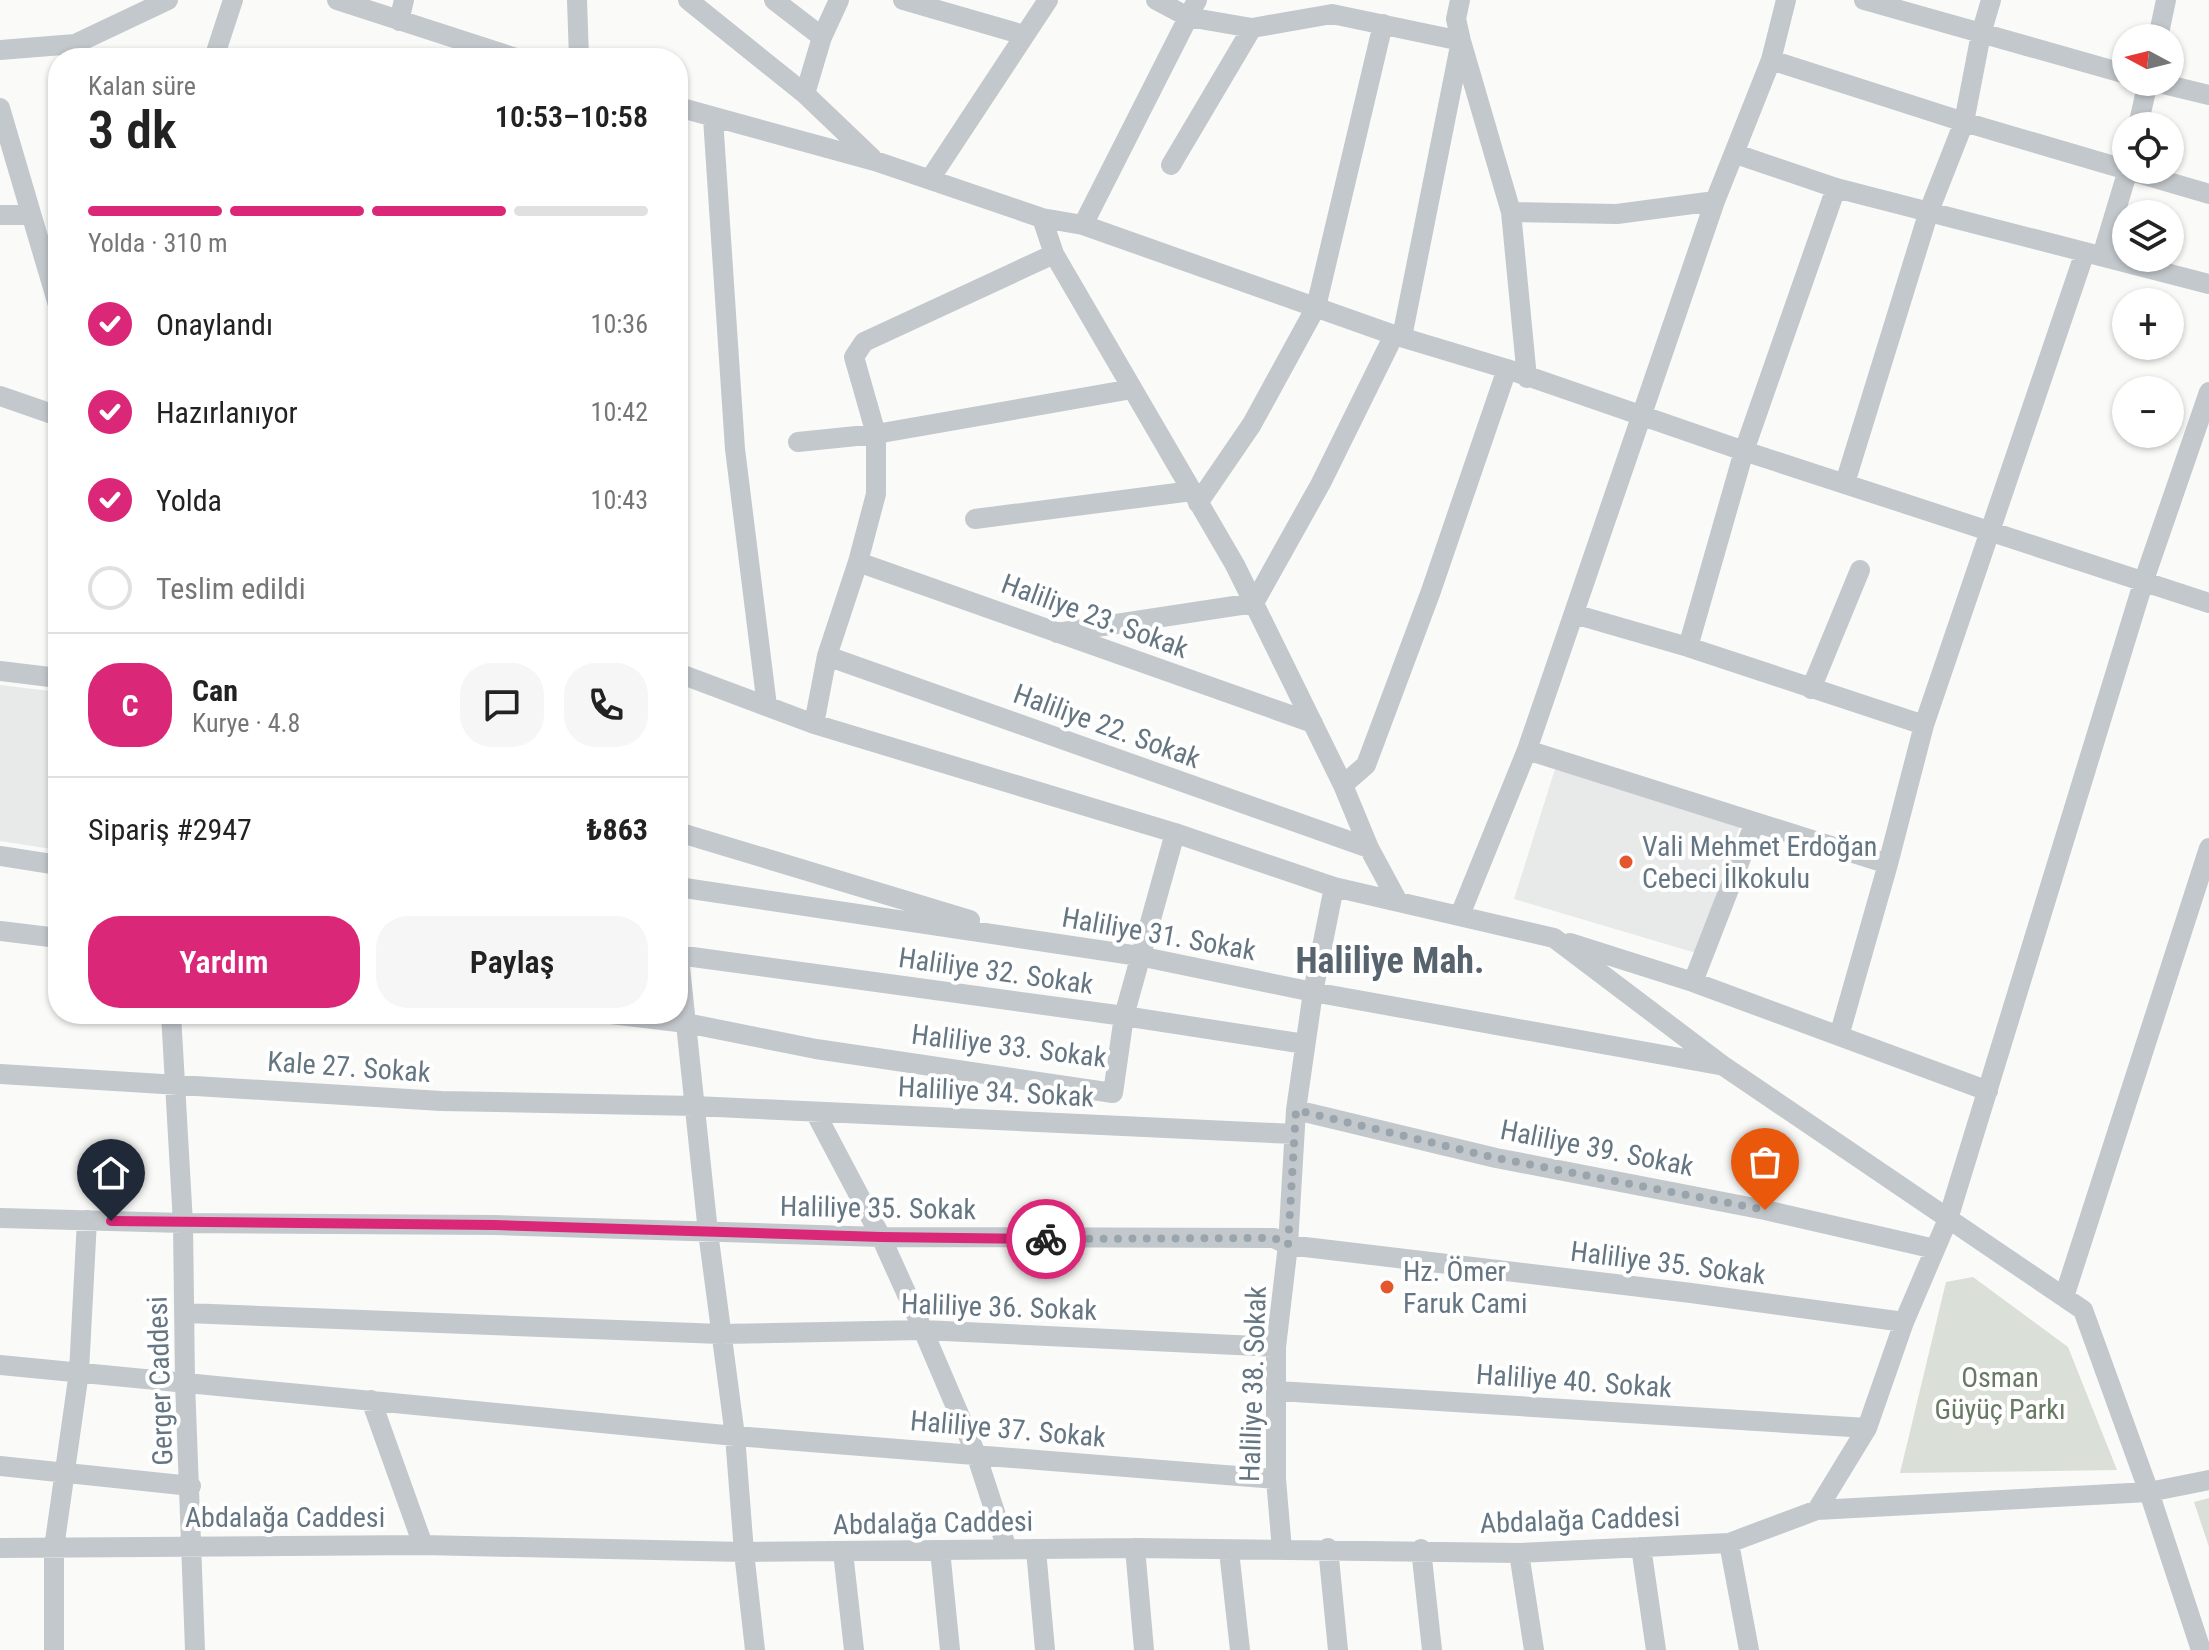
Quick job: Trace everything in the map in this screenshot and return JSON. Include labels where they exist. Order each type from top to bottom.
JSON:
[{"type":"street","points":[[0,50],[75,44],[168,0]]},
{"type":"street","points":[[217,48],[233,0]]},
{"type":"street","points":[[337,0],[484,48]]},
{"type":"street","points":[[399,21],[404,0]]},
{"type":"street","points":[[577,0],[579,48]]},
{"type":"street","points":[[774,0],[822,37]]},
{"type":"street","points":[[805,94],[822,37],[839,0]]},
{"type":"street","points":[[903,0],[1024,35]]},
{"type":"street","points":[[930,179],[1048,0]]},
{"type":"street","points":[[1156,0],[1252,28],[1334,7],[1383,24],[1461,41]]},
{"type":"street","points":[[1460,0],[1456,19],[1461,41],[1511,212],[1527,378]]},
{"type":"street","points":[[1460,915],[1527,750],[1715,201],[1771,60],[1786,0]]},
{"type":"street","points":[[1864,0],[2112,70]]},
{"type":"street","points":[[1845,483],[1929,211],[1964,122],[1981,34],[1991,0]]},
{"type":"street","points":[[2161,24],[2166,0]]},
{"type":"street","points":[[690,1],[805,94],[875,161]]},
{"type":"street","points":[[1083,225],[1193,9]]},
{"type":"street","points":[[975,519],[1195,497],[1252,424],[1316,307],[1383,24]]},
{"type":"street","points":[[1171,165],[1252,28]]},
{"type":"street","points":[[1254,603],[1398,336],[1461,41]]},
{"type":"street","points":[[1771,60],[2112,166]]},
{"type":"street","points":[[2184,89],[2209,95]]},
{"type":"street","points":[[0,108],[48,272]]},
{"type":"street","points":[[688,110],[875,161],[1042,218],[1083,225],[1398,336],[1507,369],[1744,451],[2209,603]]},
{"type":"street","points":[[713,118],[735,449],[767,706]]},
{"type":"street","points":[[1736,154],[1836,188],[2209,284]]},
{"type":"street","points":[[1839,1036],[1924,725],[1991,530],[2122,184]]},
{"type":"street","points":[[2173,184],[2209,194]]},
{"type":"street","points":[[1688,647],[1744,451],[1836,188]]},
{"type":"street","points":[[1511,212],[1617,214],[1715,201]]},
{"type":"street","points":[[0,215],[31,215]]},
{"type":"street","points":[[1042,218],[1054,254],[1235,565],[1343,785],[1369,848],[1397,900]]},
{"type":"street","points":[[814,724],[827,656],[858,562],[876,494],[876,434],[854,357],[864,342],[1054,254]]},
{"type":"street","points":[[1343,785],[1366,765],[1431,591],[1507,369]]},
{"type":"street","points":[[798,442],[876,434],[1132,389]]},
{"type":"street","points":[[1817,1510],[1867,1428],[1904,1322],[1948,1219],[2144,580],[2209,392]]},
{"type":"street","points":[[0,396],[48,413]]},
{"type":"street","name":"Haliliye 23. Sokak","points":[[858,562],[1313,723]]},
{"type":"street","points":[[1811,689],[1860,570]]},
{"type":"street","points":[[1057,633],[1254,603]]},
{"type":"street","points":[[1574,614],[1688,647],[1924,725]]},
{"type":"street","name":"Haliliye 22. Sokak","points":[[827,656],[1369,848]]},
{"type":"street","points":[[0,671],[48,677]]},
{"type":"street","points":[[688,677],[814,724],[1175,833],[1334,887],[1554,938],[1693,982],[1988,1091]]},
{"type":"street","points":[[1527,750],[1888,864]]},
{"type":"street","points":[[1693,982],[1755,822]]},
{"type":"street","name":"Haliliye 33. Sokak","points":[[688,1023],[816,1049],[1113,1093],[1124,1016],[1175,833]]},
{"type":"street","points":[[688,835],[1038,941]]},
{"type":"street","points":[[2064,1297],[2209,848]]},
{"type":"street","points":[[0,856],[48,863]]},
{"type":"street","name":"Haliliye 38. Sokak","points":[[1282,1550],[1276,1479],[1276,1347],[1288,1245],[1296,1110],[1313,992],[1334,887]]},
{"type":"street","name":"Haliliye 31. Sokak","points":[[688,888],[1139,956],[1313,992],[1722,1065]]},
{"type":"street","points":[[0,931],[48,937]]},
{"type":"street","points":[[1554,938],[1722,1065],[2083,1310],[2149,1492],[2201,1650]]},
{"type":"street","name":"Haliliye 32. Sokak","points":[[688,956],[1305,1044]]},
{"type":"street","name":"Gerger Caddesi","points":[[172,1024],[183,1223],[185,1382],[195,1650]]},
{"type":"street","points":[[686,1024],[720,1334],[735,1436],[755,1650]]},
{"type":"street","name":"Kale 27. Sokak","points":[[0,1074],[441,1101],[695,1106]]},
{"type":"street","points":[[1110,1125],[1113,1093]]},
{"type":"street","name":"Haliliye 34. Sokak","points":[[695,1106],[1294,1134]]},
{"type":"street","name":"Haliliye 39. Sokak","points":[[1296,1110],[1496,1158],[1765,1210],[1935,1249]]},
{"type":"street","points":[[815,1112],[881,1237],[923,1330],[976,1454],[1007,1549]]},
{"type":"street","name":"Haliliye 35. Sokak","points":[[0,1218],[183,1223],[495,1225],[881,1237],[1274,1238],[1288,1245],[1904,1322]]},
{"type":"street","points":[[54,1650],[54,1548],[79,1372],[87,1220]]},
{"type":"street","name":"Haliliye 36. Sokak","points":[[186,1313],[720,1334],[923,1330],[1276,1347]]},
{"type":"street","name":"Haliliye 37. Sokak","points":[[0,1365],[735,1436],[1276,1479]]},
{"type":"street","name":"Haliliye 40. Sokak","points":[[1278,1391],[1867,1428]]},
{"type":"street","points":[[371,1400],[423,1545]]},
{"type":"street","points":[[0,1466],[191,1486]]},
{"type":"street","name":"Abdalağa Caddesi","points":[[0,1548],[423,1545],[744,1552],[1328,1548],[1519,1553],[1729,1543],[1817,1510],[2149,1492],[2209,1480]]},
{"type":"street","points":[[1729,1543],[1749,1650]]},
{"type":"street","points":[[1641,1547],[1656,1650]]},
{"type":"street","points":[[1135,1548],[1144,1650]]},
{"type":"street","points":[[1328,1548],[1338,1650]]},
{"type":"street","points":[[1421,1549],[1432,1650]]},
{"type":"street","points":[[940,1550],[950,1650]]},
{"type":"street","points":[[1036,1550],[1045,1650]]},
{"type":"street","points":[[1229,1551],[1240,1650]]},
{"type":"street","points":[[843,1552],[854,1650]]},
{"type":"street","points":[[1519,1553],[1534,1650]]},
{"type":"shaded area","points":[[0,685],[48,691],[48,848],[0,841]]},
{"type":"shaded area","name":"Vali Mehmet Erdoğan Cebeci İlkokulu","points":[[1555,769],[1740,825],[1696,953],[1514,899]]},
{"type":"green space","name":"Osman Güyüç Parkı","points":[[1973,1277],[2068,1347],[2117,1470],[1900,1473],[1946,1282]]},
{"type":"green space","points":[[2209,1498],[2209,1547],[2194,1502]]},
{"type":"way so far","points":[[1046,1239],[1274,1238],[1288,1245],[1296,1110],[1496,1158],[1765,1210]]},
{"type":"place","name":"Vali Mehmet Erdoğan Cebeci İlkokulu","points":[[1626,862]]},
{"type":"place","name":"Hz. Ömer Faruk Cami","points":[[1387,1287]]},
{"type":"district","name":"Haliliye Mah.","points":[[1390,961]]},
{"type":"route","points":[[111,1221],[495,1225],[1046,1239]]}]
